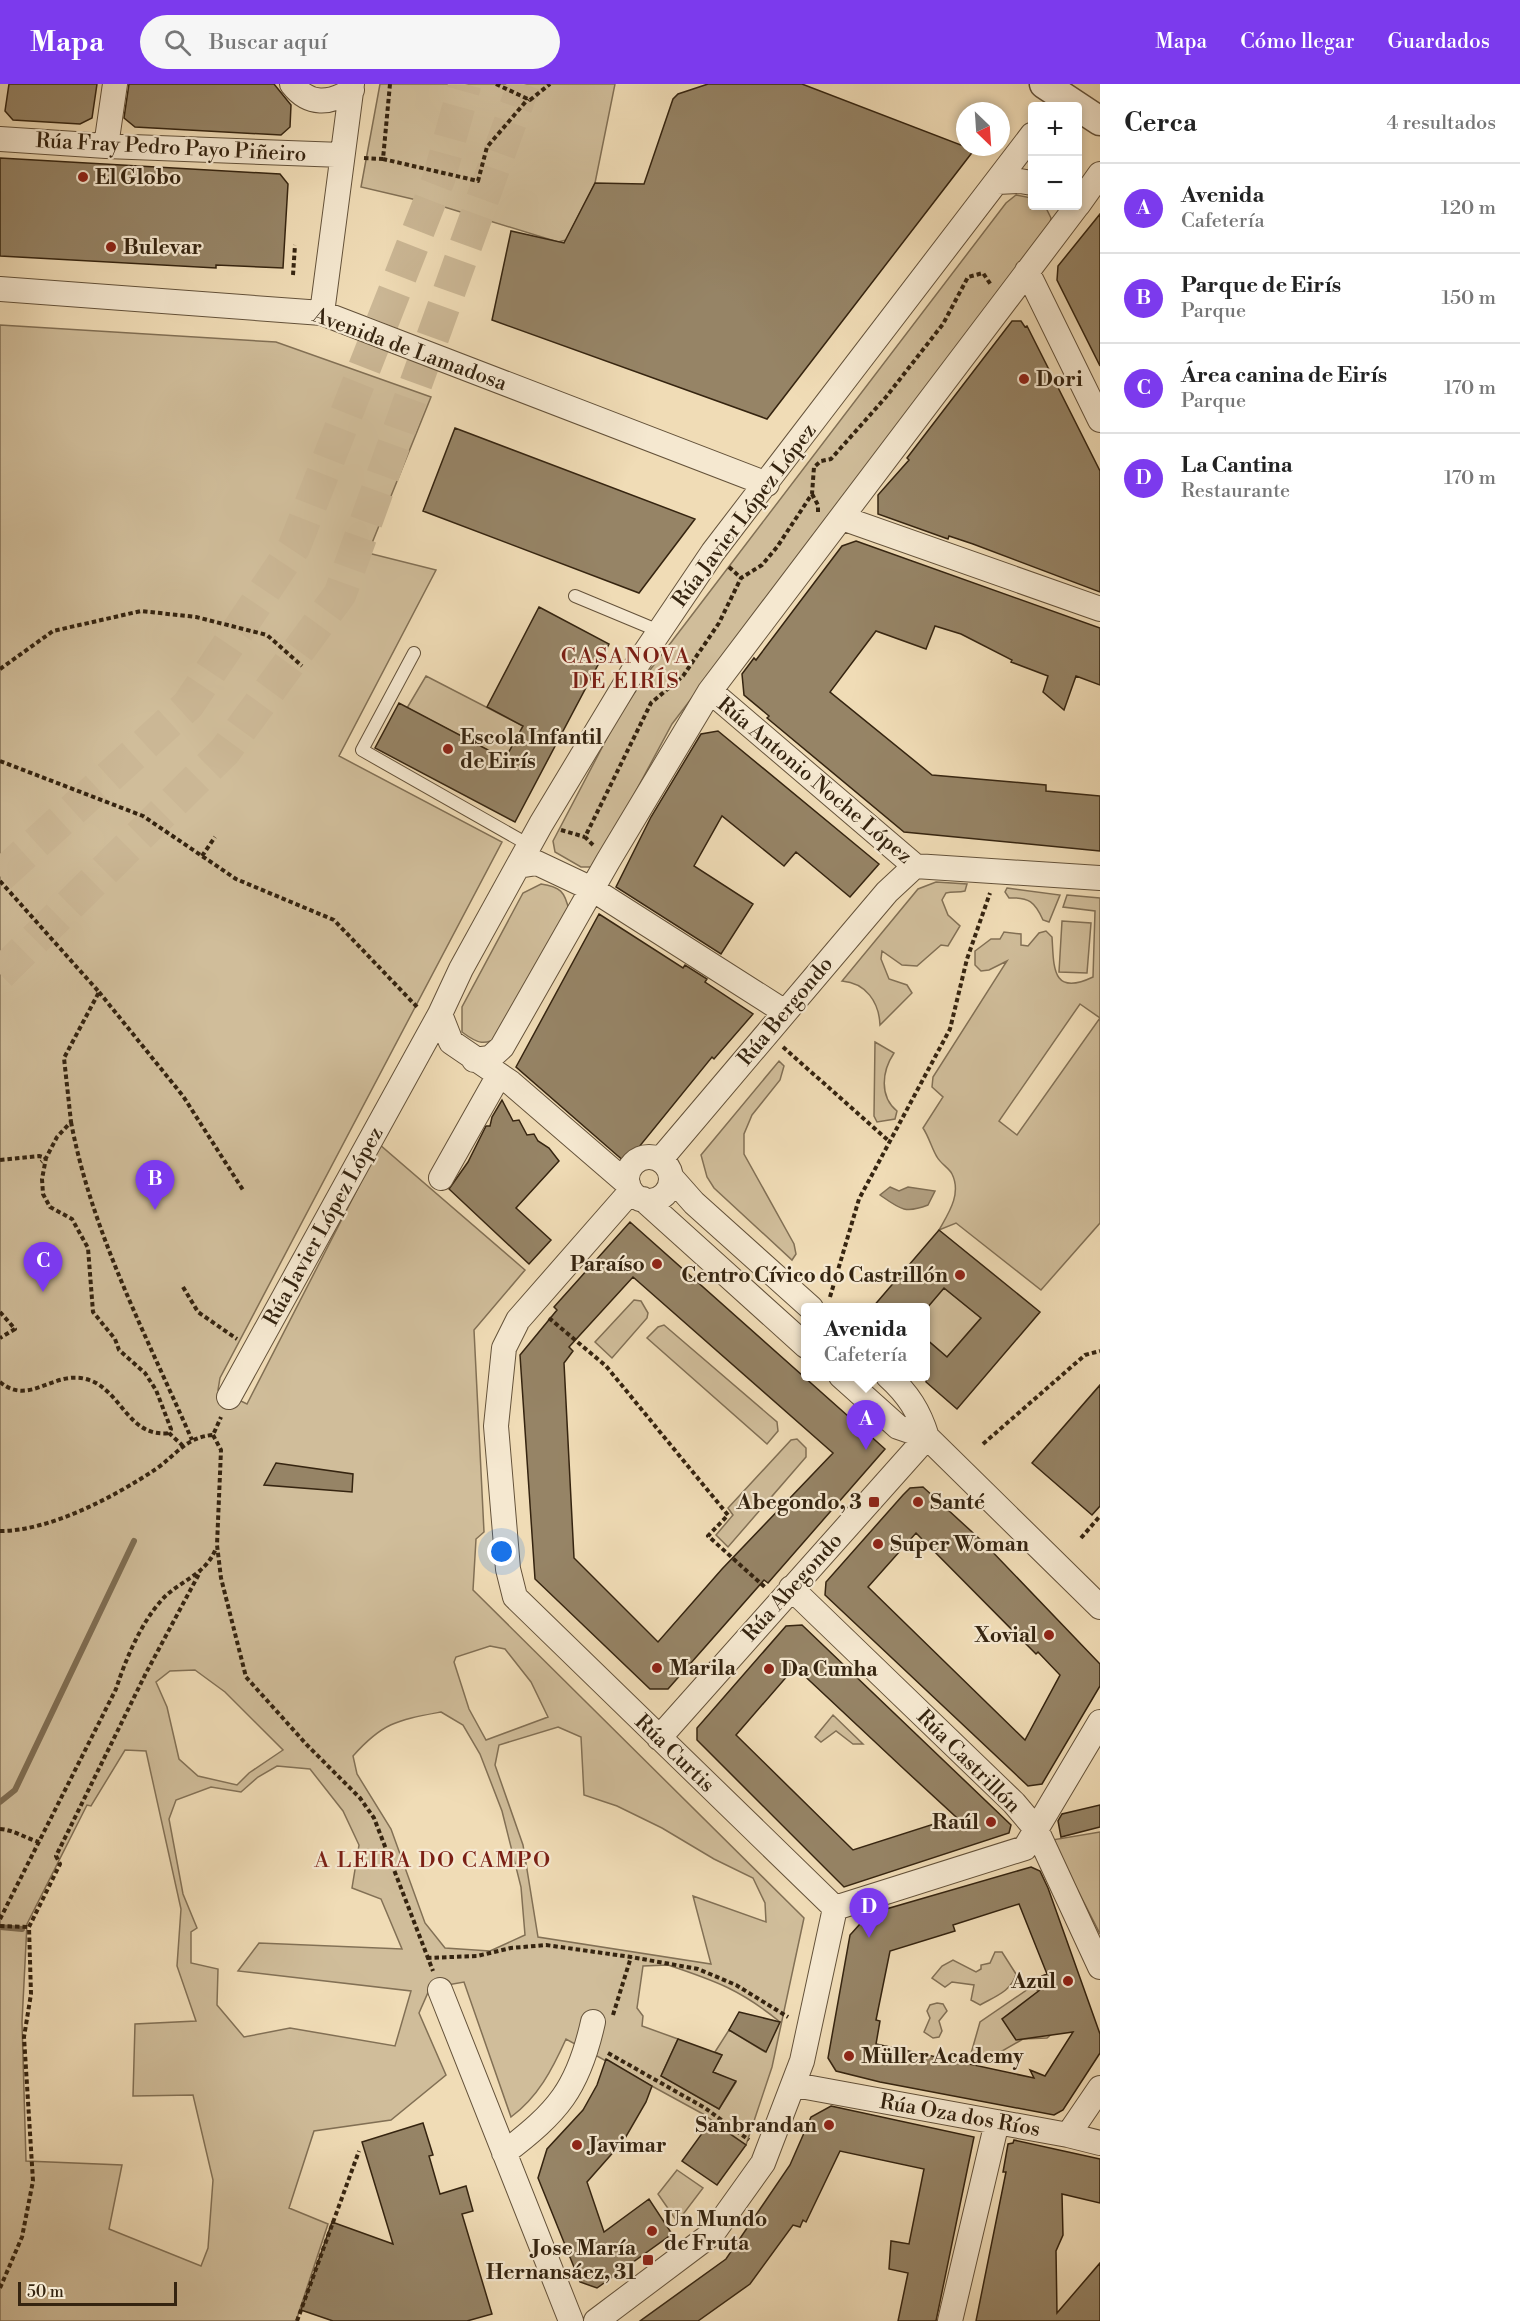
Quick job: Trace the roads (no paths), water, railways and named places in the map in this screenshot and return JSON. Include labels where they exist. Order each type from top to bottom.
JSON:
[{"type":"street","points":[[106,146],[115,84]]},
{"type":"street","points":[[292,84],[305,98],[316,101],[340,97],[352,87]]},
{"type":"street","points":[[322,313],[351,156],[352,87]]},
{"type":"street","points":[[1053,96],[1100,120]]},
{"type":"street","name":"Rúa Fray Pedro Payo Piñeiro","points":[[0,139],[106,146],[351,156]]},
{"type":"street","name":"Rúa Javier López López","points":[[229,1397],[418,1055],[432,1014],[461,969],[523,856],[659,631],[713,552],[1028,140]]},
{"type":"street","points":[[1082,198],[1100,174]]},
{"type":"street","points":[[997,182],[1028,182]]},
{"type":"street","points":[[474,1060],[490,1058],[502,1047],[608,861],[710,691],[1027,272],[1060,215]]},
{"type":"street","points":[[1027,272],[1100,420]]},
{"type":"street","name":"Avenida de Lamadosa","points":[[0,290],[322,313],[767,484]]},
{"type":"street","points":[[842,518],[1100,609]]},
{"type":"street","name":"Rúa Antonio Noche López","points":[[710,691],[915,866],[1100,878]]},
{"type":"street","points":[[523,856],[592,889],[784,1012]]},
{"type":"street","name":"Rúa Bergondo","points":[[665,1168],[784,1012],[887,892],[915,866]]},
{"type":"street","points":[[432,1014],[451,1042],[474,1060],[499,1075],[801,1342]]},
{"type":"street","points":[[418,1055],[451,1042]]},
{"type":"street","points":[[441,1178],[499,1075]]},
{"type":"street","points":[[665,1168],[670,1184],[663,1195],[650,1201],[634,1192],[629,1170],[633,1164],[647,1157],[665,1168],[694,1203],[820,1303]]},
{"type":"street","name":"Rúa Curtis","points":[[634,1192],[518,1320],[504,1348],[496,1426],[508,1569],[516,1597],[835,1908]]},
{"type":"street","points":[[845,1381],[898,1428],[927,1437],[1100,1606]]},
{"type":"street","points":[[893,1381],[904,1391],[919,1413],[927,1437]]},
{"type":"street","name":"Rúa Abegondo","points":[[659,1738],[927,1437]]},
{"type":"street","name":"Rúa Castrillón","points":[[785,1594],[1014,1803],[1035,1829],[1100,1967]]},
{"type":"street","points":[[596,2321],[713,2233],[763,2163],[795,2085],[835,1908],[1025,1848],[1100,1722]]},
{"type":"street","points":[[440,1990],[571,2321]]},
{"type":"street","points":[[504,2153],[532,2132],[557,2108],[570,2089],[598,2028]]},
{"type":"street","name":"Rúa Oza dos Ríos","points":[[795,2085],[1068,2135],[1100,2088]]},
{"type":"street","points":[[950,2321],[997,2122]]},
{"type":"street","points":[[1068,2135],[1100,2143]]},
{"type":"lane","points":[[575,596],[659,631]]},
{"type":"lane","points":[[414,653],[362,750],[523,856]]},
{"type":"waterway","points":[[0,1802],[15,1790],[134,1541]]},
{"type":"waterway","points":[[0,1927],[22,1929]]},
{"type":"tunnel","points":[[0,876],[188,705],[294,547],[439,178],[465,84]]},
{"type":"tunnel","points":[[0,974],[225,751],[340,594],[524,84]]},
{"type":"place","name":"El Globo","points":[[83,177]]},
{"type":"place","name":"Bulevar","points":[[111,247]]},
{"type":"place","name":"Dori","points":[[1024,379]]},
{"type":"place","name":"Escola Infantil de Eirís","points":[[448,749]]},
{"type":"place","name":"Parque de Eirís","points":[[155,1210]]},
{"type":"place","name":"Paraíso","points":[[657,1264]]},
{"type":"place","name":"Centro Cívico do Castrillón","points":[[960,1275]]},
{"type":"place","name":"Área canina de Eirís","points":[[43,1292]]},
{"type":"place","name":"Avenida","points":[[866,1450]]},
{"type":"place","name":"Abegondo, 3","points":[[874,1502]]},
{"type":"place","name":"Santé","points":[[918,1502]]},
{"type":"place","name":"Super Woman","points":[[878,1544]]},
{"type":"place","name":"Xovial","points":[[1049,1635]]},
{"type":"place","name":"Marila","points":[[657,1668]]},
{"type":"place","name":"Da Cunha","points":[[769,1669]]},
{"type":"place","name":"Raúl","points":[[991,1822]]},
{"type":"place","name":"La Cantina","points":[[869,1938]]},
{"type":"place","name":"Azul","points":[[1068,1981]]},
{"type":"place","name":"Müller Academy","points":[[849,2056]]},
{"type":"place","name":"Sanbrandan","points":[[829,2125]]},
{"type":"place","name":"Javimar","points":[[577,2145]]},
{"type":"place","name":"Un Mundo de Fruta","points":[[652,2231]]},
{"type":"place","name":"Jose María Hernansáez, 31","points":[[648,2260]]},
{"type":"district","name":"CASANOVA DE EIRÍS","points":[[626,668]]},
{"type":"district","name":"A LEIRA DO CAMPO","points":[[433,1859]]}]
